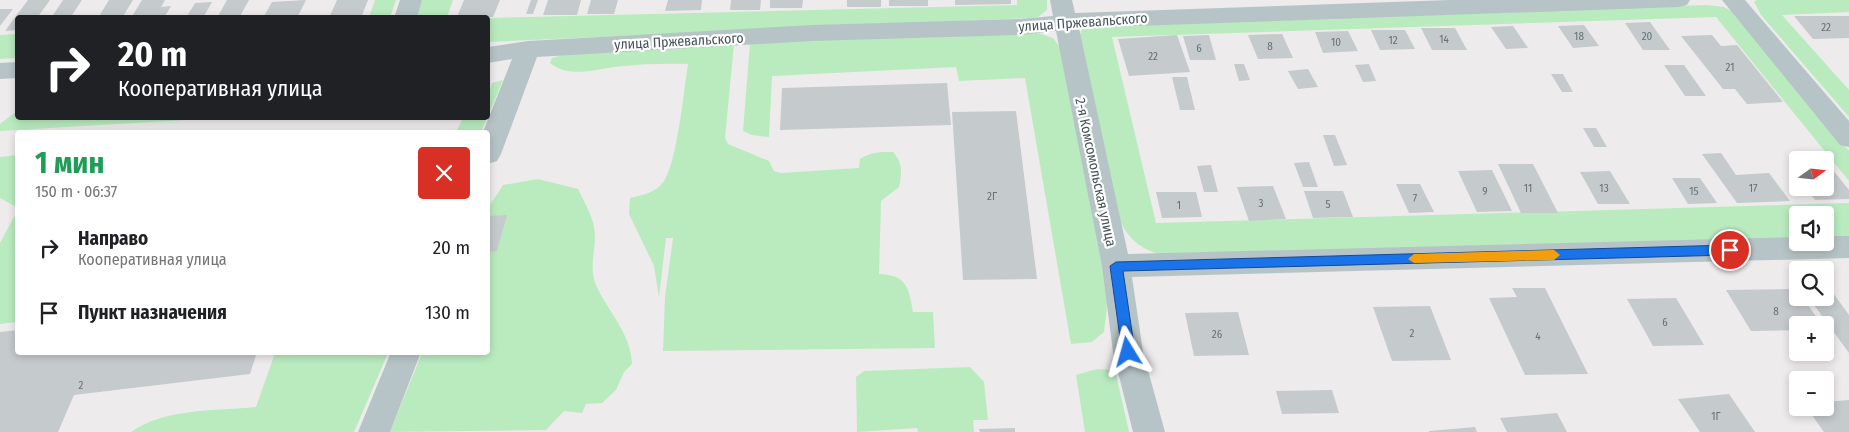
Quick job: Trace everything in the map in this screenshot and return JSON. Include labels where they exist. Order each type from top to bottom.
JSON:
[{"type":"street","points":[[406,15],[411,0]]},
{"type":"street","name":"улица Пржевальского","points":[[490,55],[528,49],[812,33],[1020,27],[1063,12],[1093,19],[1679,0]]},
{"type":"street","points":[[1733,0],[1849,138]]},
{"type":"street","name":"2-я Комсомольская улица","points":[[1063,12],[1116,266],[1128,352],[1149,432]]},
{"type":"street","points":[[490,149],[528,49]]},
{"type":"street","points":[[0,70],[15,70]]},
{"type":"street","points":[[1116,266],[1849,247]]},
{"type":"street","points":[[374,432],[405,355]]},
{"type":"green space","points":[[375,0],[396,0],[391,15],[370,15]]},
{"type":"green space","points":[[420,0],[453,0],[448,15],[414,15]]},
{"type":"green space","points":[[1017,0],[1047,0],[1047,10],[1038,17],[1032,18],[490,42],[490,18],[1017,5]]},
{"type":"green space","points":[[1757,0],[1849,0],[1849,12],[1782,15],[1849,90],[1849,117],[1761,15],[1754,2]]},
{"type":"green space","points":[[1707,5],[1724,7],[1731,11],[1849,151],[1849,181],[1834,163],[1834,151],[1825,151],[1716,17],[1112,37],[1156,223],[1849,203],[1849,236],[1834,237],[1834,206],[1789,206],[1789,238],[1164,255],[1156,253],[1132,239],[1120,221],[1079,37],[1083,27],[1093,24]]},
{"type":"green space","points":[[1029,30],[1053,38],[1060,47],[1106,271],[1108,297],[1104,332],[1092,342],[1071,344],[1025,78],[959,81],[956,67],[772,76],[769,137],[752,135],[743,131],[750,43]]},
{"type":"green space","points":[[15,34],[15,58],[0,59],[0,35]]},
{"type":"green space","points":[[734,44],[725,138],[728,144],[769,161],[774,171],[781,173],[859,168],[860,159],[880,152],[893,152],[899,160],[901,177],[899,187],[881,201],[879,274],[895,277],[905,284],[910,296],[913,312],[933,312],[935,348],[663,351],[665,297],[673,238],[666,238],[659,297],[654,266],[629,214],[630,198],[648,193],[657,188],[669,172],[676,142],[688,64],[632,65],[573,72],[557,68],[550,63],[552,58],[579,50]]},
{"type":"green space","points":[[503,80],[490,110],[492,83]]},
{"type":"green space","points":[[15,113],[15,120],[185,120],[0,131],[0,124]]},
{"type":"green space","points":[[462,120],[486,120],[482,130],[457,130]]},
{"type":"green space","points":[[15,155],[15,206],[0,198],[0,157]]},
{"type":"green space","points":[[538,179],[578,189],[595,230],[594,279],[628,342],[632,364],[624,372],[616,390],[602,403],[586,404],[582,413],[564,411],[546,430],[390,432],[421,355],[490,355],[490,205],[503,185]]},
{"type":"green space","points":[[15,215],[15,322],[0,324],[0,243]]},
{"type":"green space","points":[[274,355],[387,355],[354,432],[131,432],[144,424],[175,415],[208,410],[256,407]]},
{"type":"green space","points":[[970,367],[984,382],[988,420],[973,420],[974,432],[918,432],[917,428],[857,432],[856,377],[864,371]]},
{"type":"green space","points":[[1097,369],[1115,370],[1129,432],[1085,432],[1076,375]]},
{"type":"building","points":[[28,0],[50,0],[39,15],[17,15]]},
{"type":"building","points":[[63,0],[82,0],[72,15],[53,15]]},
{"type":"building","points":[[109,0],[133,0],[124,15],[100,15]]},
{"type":"building","points":[[142,0],[165,0],[161,7],[171,6],[166,15],[133,15]]},
{"type":"building","points":[[227,0],[249,0],[241,15],[219,15]]},
{"type":"building","points":[[306,0],[298,15],[265,15],[272,2]]},
{"type":"building","points":[[337,0],[368,0],[362,15],[330,15]]},
{"type":"building","points":[[464,0],[500,0],[493,17],[490,17],[490,15],[458,15]]},
{"type":"building","points":[[531,0],[538,0],[533,14],[526,14]]},
{"type":"building","points":[[548,0],[581,0],[577,15],[543,15]]},
{"type":"building","points":[[591,0],[618,0],[614,14],[587,14]]},
{"type":"building","points":[[668,0],[702,0],[701,10],[665,11]]},
{"type":"building","points":[[731,0],[761,0],[760,10],[730,10]]},
{"type":"building","points":[[770,0],[803,0],[802,8],[770,8]]},
{"type":"building","points":[[847,0],[881,0],[881,7],[847,7]]},
{"type":"building","points":[[889,0],[928,0],[928,6],[889,6]]},
{"type":"building","points":[[955,0],[1011,0],[1011,4],[955,5]]},
{"type":"building","points":[[212,2],[205,15],[188,15],[195,3]]},
{"type":"building","points":[[0,9],[13,9],[0,26]]},
{"type":"building","points":[[1794,16],[1849,16],[1849,38],[1813,39]]},
{"type":"building","points":[[15,18],[15,30],[5,31]]},
{"type":"building","points":[[1650,22],[1670,50],[1643,50],[1625,23]]},
{"type":"building","points":[[1584,25],[1599,46],[1573,48],[1558,26]]},
{"type":"building","points":[[1513,26],[1528,48],[1506,49],[1491,27]]},
{"type":"building","points":[[1421,28],[1455,28],[1467,50],[1432,50]]},
{"type":"building","points":[[1371,30],[1405,30],[1415,49],[1380,50]]},
{"type":"building","points":[[1348,31],[1358,51],[1323,53],[1315,32]]},
{"type":"building","points":[[1282,34],[1293,58],[1258,59],[1248,35]]},
{"type":"building","points":[[1177,35],[1190,72],[1129,76],[1118,39]]},
{"type":"building","points":[[1209,35],[1216,60],[1190,60],[1183,36]]},
{"type":"building","points":[[1712,35],[1721,46],[1737,45],[1783,102],[1747,104],[1735,89],[1723,89],[1681,36]]},
{"type":"building","points":[[1234,64],[1244,64],[1250,80],[1239,81]]},
{"type":"building","points":[[1369,64],[1376,81],[1363,82],[1355,65]]},
{"type":"building","points":[[1664,65],[1684,65],[1706,96],[1685,96]]},
{"type":"building","points":[[1308,69],[1318,87],[1298,89],[1288,71]]},
{"type":"building","points":[[1551,74],[1563,74],[1573,92],[1562,92]]},
{"type":"building","points":[[1172,77],[1187,77],[1195,110],[1180,110]]},
{"type":"building","points":[[947,83],[951,125],[780,130],[782,88]]},
{"type":"building","points":[[1016,111],[1037,279],[963,280],[952,112]]},
{"type":"building","points":[[1583,128],[1596,128],[1607,147],[1594,147]]},
{"type":"building","points":[[1323,135],[1335,135],[1347,165],[1334,166]]},
{"type":"building","points":[[1721,153],[1736,175],[1769,173],[1790,201],[1737,203],[1702,154]]},
{"type":"building","points":[[1309,162],[1318,187],[1303,187],[1294,163]]},
{"type":"building","points":[[1498,164],[1533,164],[1558,213],[1521,213]]},
{"type":"building","points":[[1211,165],[1218,192],[1204,192],[1197,166]]},
{"type":"building","points":[[1492,170],[1512,211],[1477,212],[1458,171]]},
{"type":"building","points":[[1610,171],[1630,204],[1598,204],[1580,172]]},
{"type":"building","points":[[1834,171],[1849,190],[1849,199],[1815,200],[1812,196],[1834,196]]},
{"type":"building","points":[[1672,178],[1700,178],[1717,203],[1688,204]]},
{"type":"building","points":[[1396,184],[1420,184],[1434,212],[1409,213]]},
{"type":"building","points":[[1273,186],[1286,219],[1249,221],[1237,187]]},
{"type":"building","points":[[1304,191],[1343,191],[1353,217],[1313,218]]},
{"type":"building","points":[[1156,192],[1196,192],[1202,217],[1162,218]]},
{"type":"building","points":[[507,215],[497,251],[490,252],[490,216]]},
{"type":"building","points":[[1512,288],[1545,288],[1588,374],[1525,375],[1489,298],[1517,297]]},
{"type":"building","points":[[1789,289],[1789,306],[1809,306],[1816,316],[1789,316],[1789,330],[1751,331],[1726,290]]},
{"type":"building","points":[[1834,294],[1849,315],[1849,353],[1834,332],[1834,316],[1822,316],[1815,306],[1834,306]]},
{"type":"building","points":[[1676,298],[1704,345],[1653,346],[1627,299]]},
{"type":"building","points":[[1430,306],[1451,360],[1392,361],[1373,307]]},
{"type":"building","points":[[1238,312],[1249,355],[1194,356],[1185,313]]},
{"type":"building","points":[[15,330],[15,355],[256,355],[250,374],[74,395],[58,432],[0,432],[0,332]]},
{"type":"building","points":[[1332,390],[1339,413],[1282,414],[1276,391]]},
{"type":"building","points":[[1729,394],[1755,432],[1700,432],[1678,399]]},
{"type":"building","points":[[1849,400],[1849,432],[1824,432],[1813,416],[1834,416],[1834,401]]},
{"type":"building","points":[[1557,413],[1567,432],[1507,432],[1500,418]]},
{"type":"building","points":[[1475,427],[1477,432],[1429,432],[1429,431]]},
{"type":"building","points":[[1015,428],[1015,432],[980,432],[979,429]]},
{"type":"slow traffic","points":[[1414,259],[1554,255]]},
{"type":"route","points":[[1128,352],[1116,266],[1730,250]]}]
